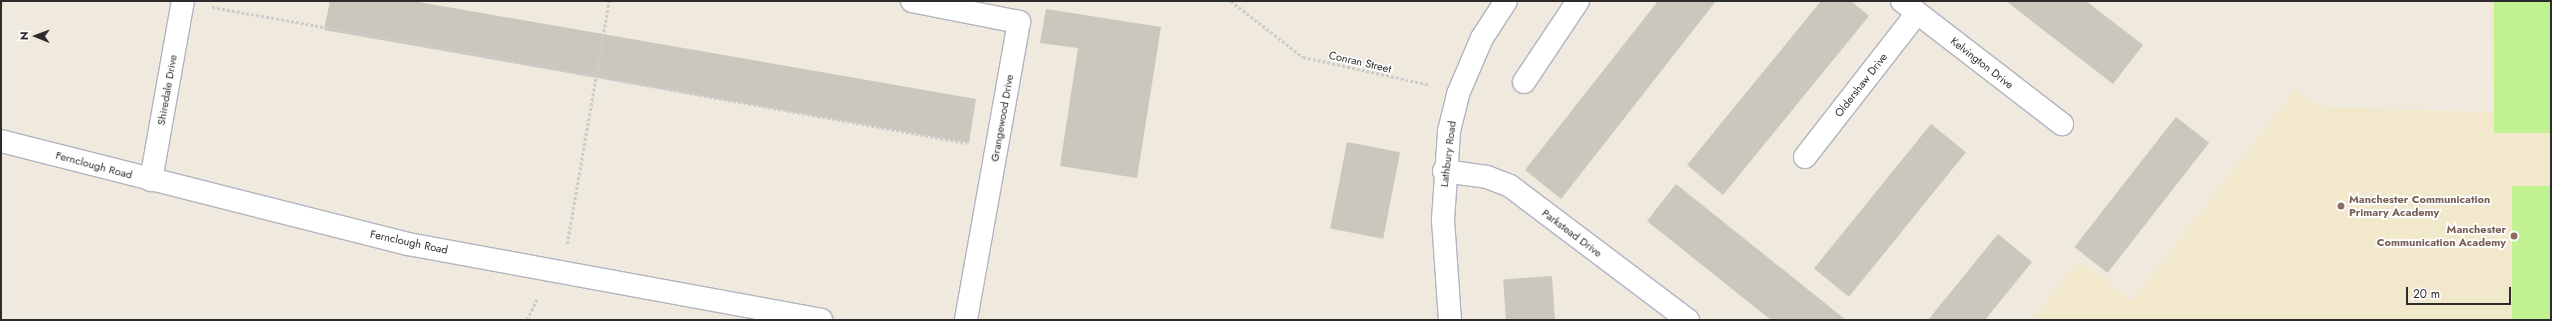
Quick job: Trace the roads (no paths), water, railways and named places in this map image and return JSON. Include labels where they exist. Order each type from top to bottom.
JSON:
[{"type":"street","name":"Shiredale Drive","points":[[150,180],[183,1]]},
{"type":"street","name":"Grangewood Drive","points":[[912,1],[1019,22],[966,320]]},
{"type":"street","name":"Lathbury Road","points":[[1450,320],[1444,171],[1458,94],[1482,38],[1506,1]]},
{"type":"street","points":[[1524,82],[1578,1]]},
{"type":"street","name":"Kelvington Drive","points":[[1910,7],[2062,124]]},
{"type":"street","name":"Oldershaw Drive","points":[[1805,158],[1910,7]]},
{"type":"street","name":"Fernclough Road","points":[[1,141],[150,180],[408,244],[821,320]]},
{"type":"street","name":"Parkstead Drive","points":[[1444,171],[1487,177],[1510,186],[1688,320]]},
{"type":"place","name":"Manchester Communication Primary Academy","points":[[2341,206]]},
{"type":"place","name":"Manchester Communication Academy","points":[[2514,236]]}]
